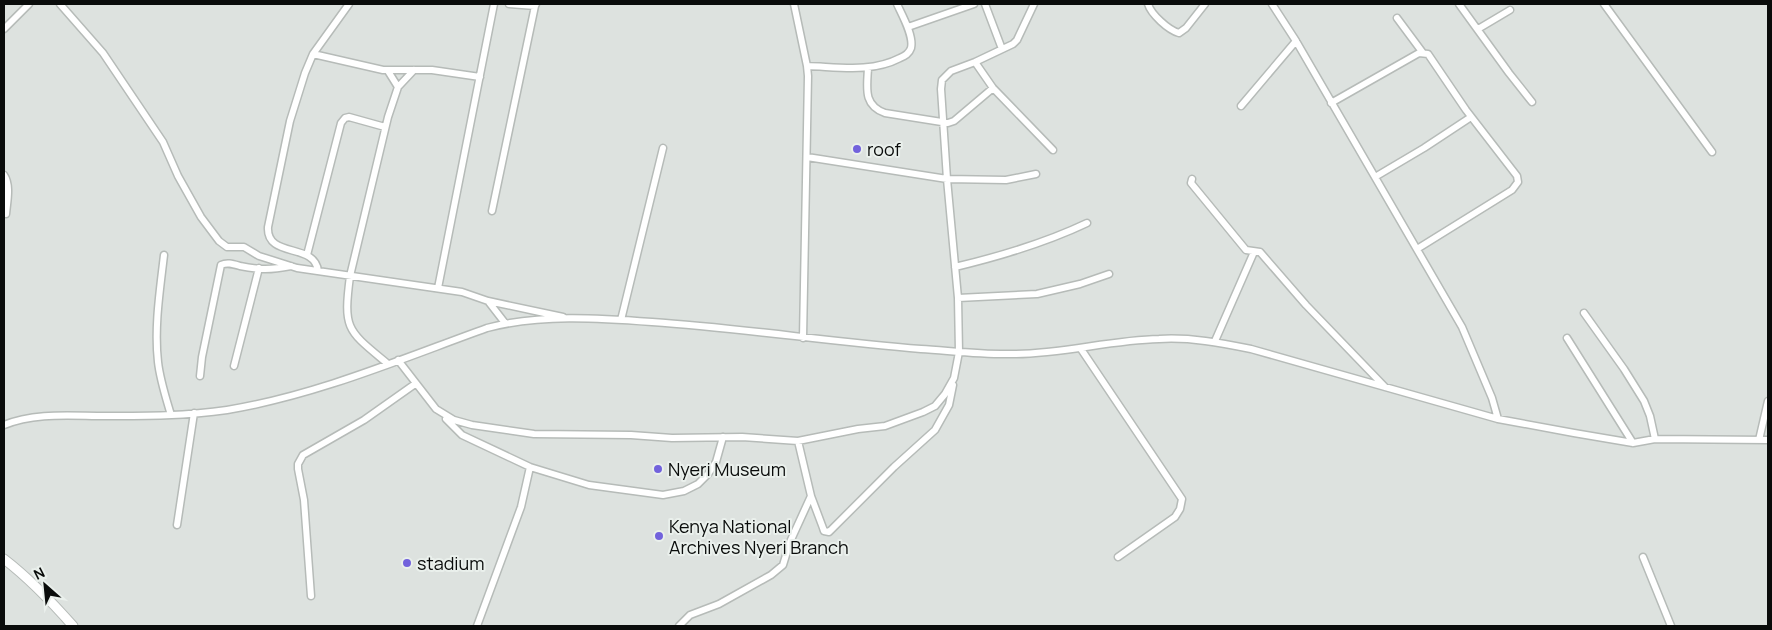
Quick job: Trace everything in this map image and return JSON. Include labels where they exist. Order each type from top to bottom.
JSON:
[{"type":"main road","points":[[4,558],[25,575],[73,626]]},
{"type":"street","points":[[4,29],[29,4]]},
{"type":"street","points":[[60,4],[103,53],[120,77],[163,142],[178,176],[201,217],[219,241],[227,247],[244,247],[259,256],[292,266],[462,292],[488,301],[569,318]]},
{"type":"street","points":[[318,271],[315,260],[307,255],[273,243],[267,232],[290,121],[305,73],[313,54],[349,4]]},
{"type":"street","points":[[438,288],[494,4]]},
{"type":"street","points":[[492,210],[536,5],[509,4]]},
{"type":"street","points":[[794,4],[808,66],[803,338]]},
{"type":"street","points":[[808,66],[868,68],[883,66],[907,55],[911,50],[908,27],[897,4]]},
{"type":"street","points":[[908,27],[974,4]]},
{"type":"street","points":[[985,4],[1002,49]]},
{"type":"street","points":[[798,441],[811,496],[824,531],[829,532],[894,467],[935,430],[949,405],[959,352],[958,298],[947,179],[942,80],[951,71],[1013,44],[1034,4]]},
{"type":"street","points":[[1148,4],[1152,11],[1172,30],[1179,33],[1186,28],[1205,4]]},
{"type":"street","points":[[1272,4],[1296,41],[1462,327],[1492,398],[1498,419]]},
{"type":"street","points":[[1459,4],[1532,102]]},
{"type":"street","points":[[1604,4],[1712,152]]},
{"type":"street","points":[[1478,30],[1510,10]]},
{"type":"street","points":[[1396,18],[1423,53]]},
{"type":"street","points":[[1241,106],[1296,41]]},
{"type":"street","points":[[1331,103],[1419,53],[1428,54],[1471,117],[1515,174],[1518,182],[1512,190],[1417,249]]},
{"type":"street","points":[[313,54],[388,71],[432,70],[480,78]]},
{"type":"street","points":[[975,62],[993,88],[1053,150]]},
{"type":"street","points":[[868,68],[866,90],[869,99],[877,110],[886,113],[951,123],[993,88]]},
{"type":"street","points":[[388,364],[360,340],[347,319],[347,308],[350,276],[385,128],[398,87],[414,70]]},
{"type":"street","points":[[388,71],[398,87]]},
{"type":"street","points":[[307,255],[341,123],[345,118],[349,117],[385,128]]},
{"type":"street","points":[[1375,177],[1471,117]]},
{"type":"street","points":[[621,320],[663,148]]},
{"type":"street","points":[[807,158],[947,179],[1006,180],[1036,174]]},
{"type":"street","points":[[4,175],[8,186],[6,214]]},
{"type":"street","points":[[802,177],[803,338]]},
{"type":"street","points":[[1192,179],[1191,183],[1246,250],[1260,252],[1306,305],[1385,388]]},
{"type":"street","points":[[955,267],[1033,246],[1061,236],[1087,223]]},
{"type":"street","points":[[1215,341],[1254,252]]},
{"type":"street","points":[[164,255],[156,335],[158,365],[171,415]]},
{"type":"street","points":[[200,376],[202,357],[221,265],[224,263],[266,270],[292,266]]},
{"type":"street","points":[[234,366],[259,268]]},
{"type":"street","points":[[958,298],[1037,294],[1080,284],[1109,274]]},
{"type":"street","points":[[488,301],[505,323]]},
{"type":"street","points":[[1584,313],[1624,369],[1644,401],[1655,439]]},
{"type":"street","points":[[4,425],[12,421],[42,417],[171,415],[225,410],[275,400],[323,387],[505,323],[569,318],[718,326],[803,338],[959,352],[1013,354],[1046,353],[1160,338],[1215,341],[1498,419],[1633,442],[1655,439],[1768,440]]},
{"type":"street","points":[[1566,338],[1633,442]]},
{"type":"street","points":[[1081,349],[1182,499],[1180,509],[1175,517],[1118,557]]},
{"type":"street","points":[[398,360],[436,409],[462,435],[530,468],[589,485],[663,495],[684,491],[698,484],[708,474],[716,462],[723,437]]},
{"type":"street","points":[[436,409],[454,420],[472,425],[534,434],[672,438],[723,437],[798,441],[858,428],[886,426],[924,412],[935,406],[954,378]]},
{"type":"street","points":[[311,596],[304,500],[298,469],[300,460],[303,455],[364,420],[415,384]]},
{"type":"street","points":[[1759,440],[1768,401]]},
{"type":"street","points":[[177,524],[194,413]]},
{"type":"street","points":[[477,626],[521,507],[530,468]]},
{"type":"street","points":[[679,626],[690,615],[719,604],[771,575],[783,564],[790,542],[811,496]]},
{"type":"street","points":[[1643,557],[1671,626]]},
{"type":"place","name":"roof","points":[[857,149]]},
{"type":"place","name":"Nyeri Museum","points":[[658,469]]},
{"type":"place","name":"Kenya National Archives Nyeri Branch","points":[[659,536]]},
{"type":"place","name":"stadium","points":[[407,563]]}]
